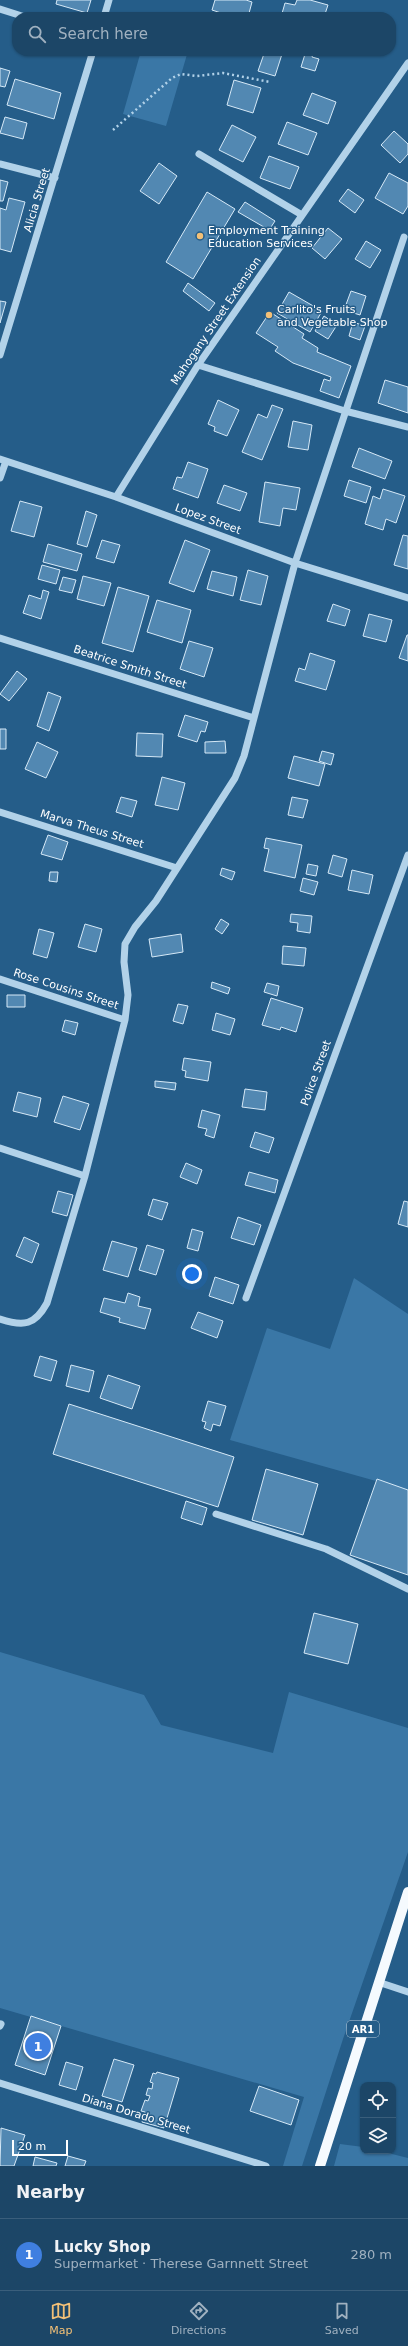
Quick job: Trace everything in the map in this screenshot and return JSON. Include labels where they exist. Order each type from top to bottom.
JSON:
[{"type":"main road","name":"AR1","points":[[320,2166],[408,1892]]},
{"type":"street","points":[[105,12],[109,0]]},
{"type":"street","points":[[0,9],[12,13]]},
{"type":"street","name":"Alicia Street","points":[[0,355],[92,56]]},
{"type":"street","name":"Mahogany Street Extension","points":[[116,497],[198,366],[408,63]]},
{"type":"street","points":[[199,154],[302,215]]},
{"type":"street","points":[[0,164],[55,178]]},
{"type":"street","points":[[0,1319],[19,1323],[31,1323],[41,1314],[47,1303],[84,1176],[125,1020],[128,995],[124,962],[125,944],[135,927],[156,901],[235,778],[244,756],[295,563],[404,237]]},
{"type":"street","points":[[198,366],[346,411],[408,427]]},
{"type":"street","points":[[0,478],[3,460]]},
{"type":"street","name":"Lopez Street","points":[[3,460],[116,497],[295,563],[408,598]]},
{"type":"street","name":"Beatrice Smith Street","points":[[0,638],[254,718]]},
{"type":"street","name":"Marva Theus Street","points":[[0,812],[177,868]]},
{"type":"street","name":"Police Street","points":[[246,1298],[408,854]]},
{"type":"street","name":"Rose Cousins Street","points":[[0,979],[125,1020]]},
{"type":"street","points":[[0,1148],[84,1176]]},
{"type":"street","points":[[216,1514],[326,1550],[408,1589]]},
{"type":"street","points":[[378,1982],[408,1992]]},
{"type":"street","name":"Diana Dorado Street","points":[[0,2083],[266,2166]]},
{"type":"path","points":[[113,130],[172,78],[181,74],[197,76],[223,73],[270,82]]},
{"type":"shaded area","points":[[140,56],[187,56],[166,126],[123,114]]},
{"type":"shaded area","points":[[354,1278],[408,1314],[408,1490],[230,1440],[267,1328],[330,1349]]},
{"type":"shaded area","points":[[0,1652],[144,1695],[161,1725],[273,1753],[289,1692],[408,1728],[408,1852],[343,2039],[302,2166],[283,2166],[304,2097],[0,2008]]},
{"type":"shaded area","points":[[340,2144],[360,2147],[360,2154],[392,2154],[408,2158],[408,2166],[334,2166]]},
{"type":"building","points":[[57,0],[91,0],[87,12],[56,4]]},
{"type":"building","points":[[215,0],[246,0],[252,2],[249,12],[218,12],[212,10]]},
{"type":"building","points":[[297,0],[310,0],[328,5],[326,12],[282,12],[285,3],[295,5]]},
{"type":"building","points":[[263,56],[281,56],[275,76],[258,71]]},
{"type":"building","points":[[304,56],[312,56],[319,59],[315,71],[301,67]]},
{"type":"building","points":[[0,68],[10,71],[5,87],[0,86]]},
{"type":"building","points":[[15,79],[61,93],[54,119],[7,105]]},
{"type":"building","points":[[234,80],[261,88],[253,113],[227,105]]},
{"type":"building","points":[[312,93],[336,102],[328,124],[303,115]]},
{"type":"building","points":[[5,117],[27,123],[23,139],[0,133]]},
{"type":"building","points":[[287,122],[317,133],[308,155],[278,144]]},
{"type":"building","points":[[232,125],[256,137],[243,162],[219,150]]},
{"type":"building","points":[[394,131],[408,144],[408,154],[400,163],[381,145]]},
{"type":"building","points":[[269,156],[299,167],[290,189],[260,178]]},
{"type":"building","points":[[159,163],[177,176],[159,204],[140,191]]},
{"type":"building","points":[[389,173],[408,183],[408,206],[403,214],[375,198]]},
{"type":"building","points":[[0,180],[8,182],[3,201],[0,201]]},
{"type":"building","points":[[348,189],[364,200],[355,213],[339,201]]},
{"type":"building","name":"Employment Training Education Services","points":[[207,192],[235,209],[193,279],[166,262]]},
{"type":"building","points":[[9,198],[25,202],[11,252],[0,249],[0,208],[6,210]]},
{"type":"building","points":[[245,202],[275,221],[269,230],[238,212]]},
{"type":"building","points":[[328,228],[342,239],[325,259],[312,248]]},
{"type":"building","points":[[366,241],[381,250],[370,268],[355,259]]},
{"type":"building","points":[[188,283],[215,303],[209,311],[183,291]]},
{"type":"building","points":[[351,291],[366,296],[360,315],[344,310]]},
{"type":"building","points":[[289,292],[322,311],[310,332],[277,313]]},
{"type":"building","points":[[0,301],[6,302],[0,323]]},
{"type":"building","points":[[270,312],[304,334],[302,338],[318,348],[317,352],[351,366],[339,398],[320,391],[324,379],[330,381],[331,377],[293,363],[275,351],[278,347],[256,333]]},
{"type":"building","points":[[324,316],[337,325],[328,339],[315,331]]},
{"type":"building","points":[[353,322],[365,326],[360,340],[349,336]]},
{"type":"building","points":[[385,380],[408,387],[408,413],[378,403]]},
{"type":"building","points":[[218,400],[239,410],[227,436],[214,431],[215,427],[208,424]]},
{"type":"building","points":[[272,405],[283,409],[262,460],[242,452],[258,414],[267,418]]},
{"type":"building","points":[[293,421],[312,425],[308,450],[288,447]]},
{"type":"building","points":[[359,448],[392,461],[385,479],[352,467]]},
{"type":"building","points":[[188,462],[208,469],[198,498],[173,489],[177,477],[182,478]]},
{"type":"building","points":[[349,480],[371,487],[366,503],[344,496]]},
{"type":"building","points":[[265,482],[300,488],[296,510],[283,508],[280,526],[259,522]]},
{"type":"building","points":[[224,485],[247,493],[240,511],[217,503]]},
{"type":"building","points":[[383,489],[405,496],[396,523],[386,519],[383,530],[365,524],[373,496],[380,499]]},
{"type":"building","points":[[20,501],[42,507],[34,537],[11,531]]},
{"type":"building","points":[[86,511],[97,515],[87,547],[77,544]]},
{"type":"building","points":[[403,535],[408,536],[408,569],[394,565]]},
{"type":"building","points":[[102,540],[120,545],[114,563],[96,558]]},
{"type":"building","points":[[185,540],[210,550],[194,592],[169,583]]},
{"type":"building","points":[[48,544],[82,554],[77,571],[43,562]]},
{"type":"building","points":[[42,565],[60,570],[56,584],[38,579]]},
{"type":"building","points":[[248,570],[268,576],[261,605],[240,600]]},
{"type":"building","points":[[212,571],[237,577],[233,596],[207,589]]},
{"type":"building","points":[[83,576],[111,583],[104,606],[77,599]]},
{"type":"building","points":[[63,577],[76,580],[72,593],[59,590]]},
{"type":"building","points":[[118,587],[149,596],[133,652],[102,643]]},
{"type":"building","points":[[43,590],[49,592],[41,619],[23,613],[29,595],[41,599]]},
{"type":"building","points":[[157,600],[191,610],[182,643],[147,632]]},
{"type":"building","points":[[333,604],[350,610],[345,626],[327,621]]},
{"type":"building","points":[[369,614],[392,620],[386,642],[363,636]]},
{"type":"building","points":[[408,635],[408,661],[399,658]]},
{"type":"building","points":[[189,641],[213,648],[204,677],[180,669]]},
{"type":"building","points":[[310,653],[335,661],[326,690],[295,681],[299,668],[305,670]]},
{"type":"building","points":[[17,671],[27,679],[9,701],[0,694]]},
{"type":"building","points":[[48,692],[61,697],[49,731],[37,726]]},
{"type":"building","points":[[185,715],[208,722],[205,732],[201,731],[197,742],[178,736]]},
{"type":"building","points":[[0,729],[6,729],[6,749],[0,749]]},
{"type":"building","points":[[137,733],[163,734],[162,757],[136,756]]},
{"type":"building","points":[[225,741],[226,753],[205,753],[205,742]]},
{"type":"building","points":[[37,742],[58,752],[46,778],[25,769]]},
{"type":"building","points":[[322,751],[334,754],[331,765],[319,761]]},
{"type":"building","points":[[294,756],[325,764],[319,786],[288,778]]},
{"type":"building","points":[[162,777],[185,783],[178,810],[155,805]]},
{"type":"building","points":[[121,797],[137,801],[132,817],[116,812]]},
{"type":"building","points":[[292,797],[308,800],[303,818],[288,815]]},
{"type":"building","points":[[48,835],[68,842],[62,860],[41,854]]},
{"type":"building","points":[[266,838],[302,845],[295,878],[264,871],[269,849],[264,848]]},
{"type":"building","points":[[333,855],[347,859],[342,877],[328,873]]},
{"type":"building","points":[[308,864],[318,866],[316,876],[306,874]]},
{"type":"building","points":[[222,868],[235,872],[232,880],[220,875]]},
{"type":"building","points":[[352,870],[373,875],[369,894],[348,890]]},
{"type":"building","points":[[50,872],[58,872],[57,882],[49,881]]},
{"type":"building","points":[[303,878],[318,882],[314,895],[300,891]]},
{"type":"building","points":[[291,914],[312,916],[310,933],[297,931],[298,923],[290,922]]},
{"type":"building","points":[[221,919],[229,924],[222,934],[215,929]]},
{"type":"building","points":[[85,924],[102,929],[96,952],[78,947]]},
{"type":"building","points":[[39,929],[54,933],[47,958],[33,954]]},
{"type":"building","points":[[181,934],[183,952],[152,957],[149,939]]},
{"type":"building","points":[[283,946],[306,948],[304,966],[282,964]]},
{"type":"building","points":[[212,982],[230,988],[228,994],[211,988]]},
{"type":"building","points":[[267,983],[279,986],[277,996],[264,992]]},
{"type":"building","points":[[7,995],[25,995],[25,1007],[7,1007]]},
{"type":"building","points":[[271,998],[303,1008],[296,1032],[281,1027],[280,1030],[262,1025]]},
{"type":"building","points":[[178,1004],[188,1006],[183,1024],[173,1021]]},
{"type":"building","points":[[216,1013],[235,1019],[230,1035],[212,1030]]},
{"type":"building","points":[[65,1020],[78,1023],[75,1035],[62,1031]]},
{"type":"building","points":[[184,1058],[211,1062],[208,1081],[185,1077],[186,1071],[182,1070]]},
{"type":"building","points":[[155,1081],[176,1083],[175,1090],[155,1087]]},
{"type":"building","points":[[245,1089],[267,1092],[265,1110],[242,1107]]},
{"type":"building","points":[[18,1092],[41,1098],[37,1117],[13,1111]]},
{"type":"building","points":[[63,1096],[89,1104],[80,1130],[54,1122]]},
{"type":"building","points":[[202,1110],[220,1115],[214,1138],[205,1135],[207,1129],[198,1127]]},
{"type":"building","points":[[255,1132],[274,1138],[269,1153],[250,1147]]},
{"type":"building","points":[[186,1163],[202,1170],[197,1184],[180,1177]]},
{"type":"building","points":[[249,1172],[278,1180],[275,1193],[245,1185]]},
{"type":"building","points":[[58,1191],[73,1195],[67,1216],[52,1212]]},
{"type":"building","points":[[153,1199],[168,1203],[162,1220],[148,1215]]},
{"type":"building","points":[[404,1201],[408,1202],[408,1227],[398,1224]]},
{"type":"building","points":[[238,1217],[261,1225],[254,1245],[231,1238]]},
{"type":"building","points":[[192,1229],[203,1232],[198,1251],[187,1248]]},
{"type":"building","points":[[24,1237],[39,1244],[32,1263],[16,1256]]},
{"type":"building","points":[[112,1241],[137,1248],[128,1277],[103,1270]]},
{"type":"building","points":[[147,1245],[164,1250],[156,1275],[139,1270]]},
{"type":"building","points":[[215,1277],[239,1285],[233,1304],[209,1296]]},
{"type":"building","points":[[128,1293],[140,1297],[138,1306],[151,1309],[145,1329],[119,1322],[120,1318],[100,1312],[104,1298],[125,1303]]},
{"type":"building","points":[[198,1312],[223,1321],[217,1338],[191,1328]]},
{"type":"building","points":[[40,1356],[57,1361],[51,1381],[34,1376]]},
{"type":"building","points":[[71,1365],[94,1371],[89,1392],[66,1386]]},
{"type":"building","points":[[108,1375],[140,1386],[132,1409],[100,1398]]},
{"type":"building","points":[[208,1401],[226,1406],[220,1426],[213,1424],[211,1431],[204,1428],[206,1422],[202,1421]]},
{"type":"building","points":[[69,1404],[234,1457],[218,1507],[53,1454]]},
{"type":"building","points":[[266,1469],[318,1484],[303,1535],[252,1520]]},
{"type":"building","points":[[377,1479],[408,1490],[408,1575],[350,1555]]},
{"type":"building","points":[[186,1501],[207,1508],[202,1525],[181,1518]]},
{"type":"building","points":[[314,1613],[358,1624],[348,1664],[304,1653]]},
{"type":"building","points":[[31,2016],[61,2026],[45,2075],[15,2065]]},
{"type":"building","points":[[114,2059],[134,2065],[122,2102],[102,2096]]},
{"type":"building","points":[[66,2062],[83,2067],[76,2090],[59,2085]]},
{"type":"building","points":[[157,2072],[179,2078],[164,2128],[142,2122],[145,2112],[141,2111],[145,2100],[148,2101],[150,2096],[146,2095],[148,2088],[152,2089],[153,2083],[150,2082],[153,2073],[156,2074]]},
{"type":"building","points":[[259,2086],[299,2100],[291,2125],[250,2111]]},
{"type":"building","points":[[1,2128],[25,2135],[14,2166],[0,2166]]},
{"type":"building","points":[[68,2156],[86,2161],[84,2166],[65,2166]]},
{"type":"building","points":[[35,2157],[57,2163],[56,2166],[33,2166]]},
{"type":"place","name":"Employment Training Education Services","points":[[200,236]]},
{"type":"place","name":"Carlito's Fruits and Vegetable Shop","points":[[269,315]]},
{"type":"place","name":"Lucky Shop","points":[[38,2046]]}]
